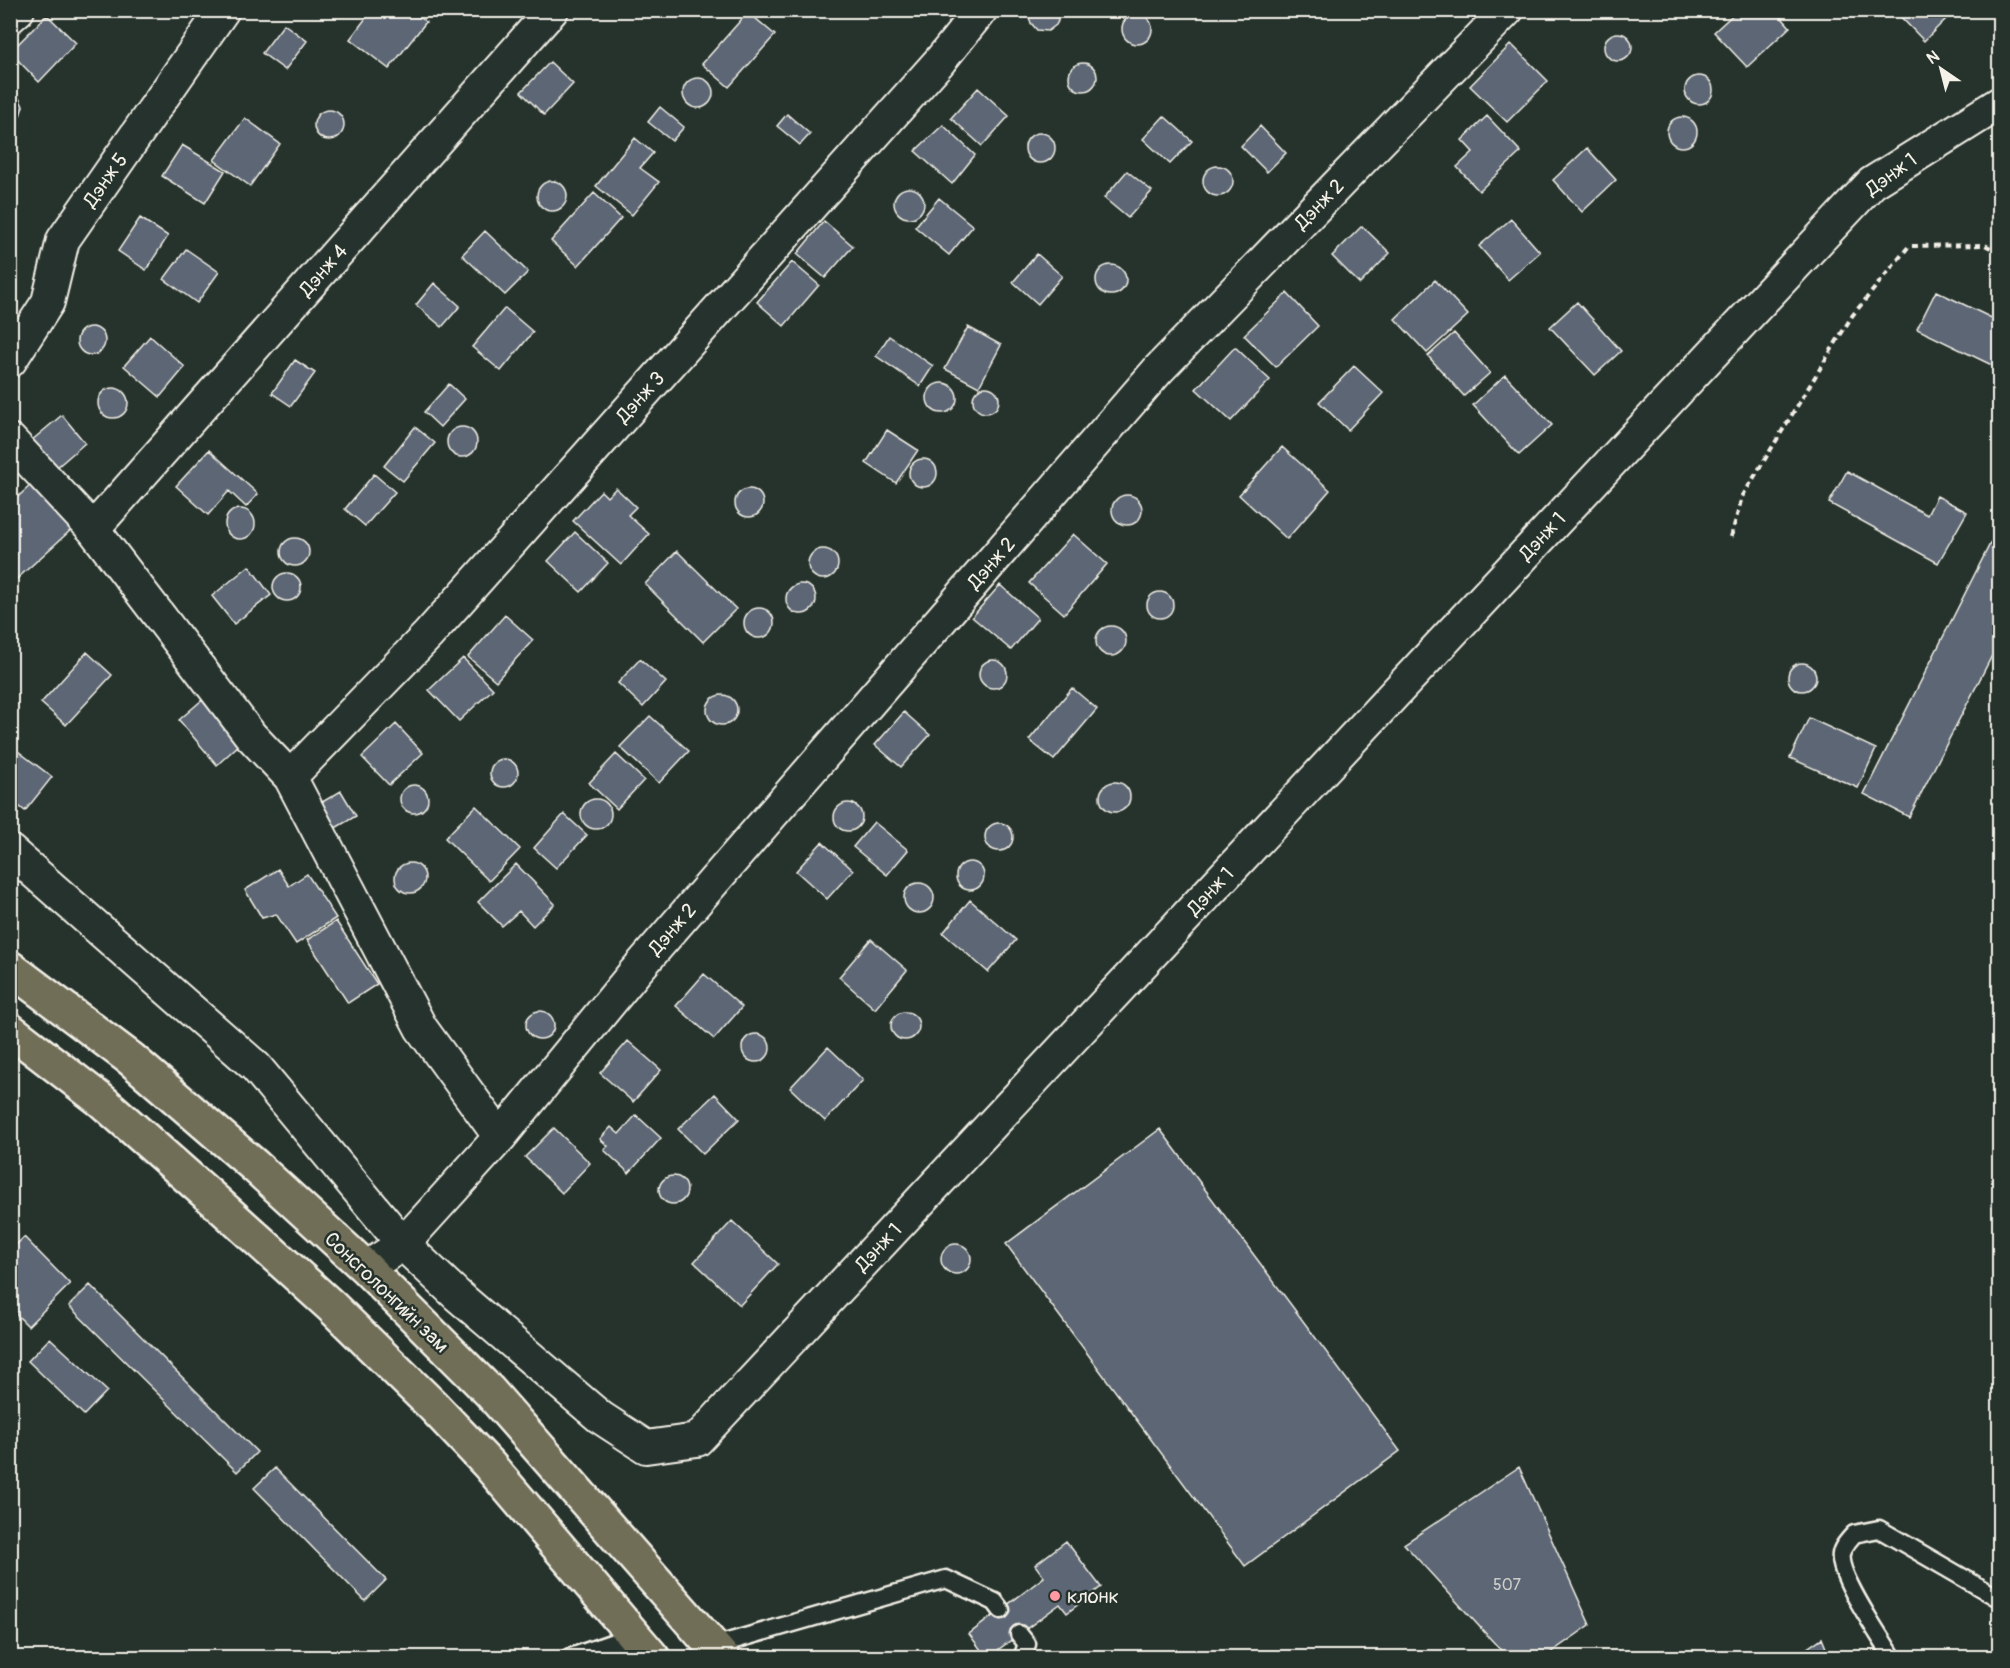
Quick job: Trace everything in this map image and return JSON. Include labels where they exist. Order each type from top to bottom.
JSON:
[{"type":"main road","name":"Сонсголонгийн зам","points":[[10,968],[131,1059],[366,1268],[489,1392],[719,1652]]},
{"type":"main road","points":[[10,1030],[102,1101],[339,1315],[433,1406],[489,1466],[643,1646]]},
{"type":"street","points":[[10,17],[18,10]]},
{"type":"street","name":"Дэнж 5","points":[[10,361],[48,302],[63,240],[223,10]]},
{"type":"street","name":"Дэнж 4","points":[[93,529],[552,10]]},
{"type":"street","name":"Дэнж 3","points":[[290,777],[436,626],[931,71],[981,10]]},
{"type":"street","name":"Дэнж 2","points":[[366,1268],[403,1244],[500,1137],[635,972],[1160,369],[1507,10]]},
{"type":"street","name":"Дэнж 1","points":[[10,851],[256,1067],[403,1244],[458,1295],[600,1417],[646,1447],[697,1440],[1872,183],[2000,103]]},
{"type":"street","points":[[10,440],[93,529],[251,736],[290,777],[421,1028],[500,1137]]},
{"type":"lane","points":[[1893,1658],[1849,1584],[1840,1564],[1841,1551],[1854,1534],[1879,1529],[2000,1599]]},
{"type":"lane","points":[[719,1652],[946,1579],[995,1602],[1001,1610]]},
{"type":"lane","points":[[1019,1634],[1027,1644],[1022,1658]]},
{"type":"lane","points":[[568,1658],[643,1646]]},
{"type":"path","points":[[1731,537],[1742,497],[1852,316],[1909,246],[1985,245],[2000,253]]},
{"type":"building","points":[[372,10],[411,10],[426,22],[389,69],[350,39]]},
{"type":"building","points":[[1031,10],[1057,10],[1056,25],[1048,31],[1037,30],[1029,18]]},
{"type":"building","points":[[1738,10],[1775,10],[1790,27],[1747,67],[1714,32]]},
{"type":"building","points":[[1894,10],[1944,10],[1949,16],[1924,41]]},
{"type":"building","points":[[748,12],[775,35],[729,87],[702,64]]},
{"type":"building","points":[[1137,14],[1147,19],[1152,29],[1147,39],[1137,44],[1127,39],[1122,29],[1127,19]]},
{"type":"building","points":[[47,15],[76,43],[39,82],[10,52]]},
{"type":"building","points":[[284,24],[307,41],[285,70],[262,53]]},
{"type":"building","points":[[1618,33],[1628,37],[1632,47],[1628,57],[1618,61],[1608,57],[1604,47],[1608,37]]},
{"type":"building","points":[[1511,44],[1548,81],[1507,122],[1470,86]]},
{"type":"building","points":[[550,62],[573,84],[544,115],[521,92]]},
{"type":"building","points":[[1083,63],[1093,67],[1097,77],[1093,87],[1083,91],[1073,87],[1069,77],[1073,67]]},
{"type":"building","points":[[1699,76],[1709,80],[1713,90],[1709,100],[1699,104],[1689,100],[1685,90],[1689,80]]},
{"type":"building","points":[[698,78],[708,83],[713,93],[708,103],[698,108],[688,103],[683,93],[688,83]]},
{"type":"building","points":[[978,88],[1009,116],[982,146],[951,118]]},
{"type":"building","points":[[10,93],[19,98],[23,106],[20,116],[12,121],[10,121]]},
{"type":"building","points":[[660,107],[684,127],[672,141],[648,122]]},
{"type":"building","points":[[329,110],[339,115],[344,125],[339,135],[329,140],[319,135],[314,125],[319,115]]},
{"type":"building","points":[[787,114],[810,134],[800,145],[777,126]]},
{"type":"building","points":[[1164,116],[1192,141],[1170,164],[1143,139]]},
{"type":"building","points":[[1487,116],[1521,152],[1479,191],[1457,167],[1473,152],[1462,140]]},
{"type":"building","points":[[1682,117],[1692,122],[1697,132],[1692,142],[1682,147],[1672,142],[1667,132],[1672,122]]},
{"type":"building","points":[[245,118],[280,144],[250,186],[214,160]]},
{"type":"building","points":[[943,125],[975,155],[952,184],[915,151]]},
{"type":"building","points":[[1260,126],[1286,153],[1267,172],[1241,146]]},
{"type":"building","points":[[1040,133],[1050,138],[1055,148],[1050,158],[1040,163],[1030,158],[1025,148],[1030,138]]},
{"type":"building","points":[[635,138],[653,153],[640,168],[659,182],[632,215],[596,186]]},
{"type":"building","points":[[182,145],[225,171],[205,203],[162,176]]},
{"type":"building","points":[[1587,148],[1616,180],[1582,212],[1553,180]]},
{"type":"building","points":[[1218,166],[1228,171],[1233,181],[1228,191],[1218,196],[1208,191],[1203,181],[1208,171]]},
{"type":"building","points":[[1127,171],[1152,191],[1128,218],[1104,198]]},
{"type":"building","points":[[552,181],[562,186],[567,196],[562,206],[552,211],[542,206],[537,196],[542,186]]},
{"type":"building","points":[[909,188],[919,193],[924,203],[919,213],[909,218],[899,213],[894,203],[899,193]]},
{"type":"building","points":[[594,193],[621,218],[578,266],[551,241]]},
{"type":"building","points":[[939,198],[973,226],[949,255],[915,227]]},
{"type":"building","points":[[140,218],[168,236],[146,270],[118,251]]},
{"type":"building","points":[[1511,219],[1540,252],[1508,280],[1479,246]]},
{"type":"building","points":[[824,221],[853,246],[825,278],[797,254]]},
{"type":"building","points":[[1362,226],[1390,253],[1360,284],[1332,256]]},
{"type":"building","points":[[485,231],[528,272],[505,295],[462,255]]},
{"type":"building","points":[[186,249],[219,272],[197,303],[164,279]]},
{"type":"building","points":[[1037,254],[1062,276],[1038,304],[1013,282]]},
{"type":"building","points":[[792,262],[819,285],[784,326],[757,302]]},
{"type":"building","points":[[1111,265],[1121,270],[1126,280],[1121,290],[1111,295],[1101,290],[1096,280],[1101,270]]},
{"type":"building","points":[[1435,280],[1468,315],[1427,353],[1395,319]]},
{"type":"building","points":[[434,283],[460,306],[442,327],[416,305]]},
{"type":"building","points":[[1936,291],[2000,322],[2000,369],[1917,329]]},
{"type":"building","points":[[1287,293],[1318,326],[1276,367],[1244,335]]},
{"type":"building","points":[[1577,302],[1621,351],[1595,375],[1550,327]]},
{"type":"building","points":[[505,308],[533,332],[501,371],[472,347]]},
{"type":"building","points":[[91,327],[101,331],[105,341],[101,351],[91,355],[81,351],[77,341],[81,331]]},
{"type":"building","points":[[968,327],[1001,345],[979,387],[945,369]]},
{"type":"building","points":[[1454,333],[1490,373],[1464,396],[1428,356]]},
{"type":"building","points":[[150,336],[185,367],[160,397],[124,366]]},
{"type":"building","points":[[889,336],[933,366],[920,386],[876,356]]},
{"type":"building","points":[[1235,347],[1270,380],[1231,421],[1196,389]]},
{"type":"building","points":[[295,360],[315,373],[291,406],[272,393]]},
{"type":"building","points":[[1354,366],[1383,393],[1348,430],[1319,402]]},
{"type":"building","points":[[1505,375],[1552,425],[1519,455],[1473,405]]},
{"type":"building","points":[[942,383],[952,388],[957,398],[952,408],[942,413],[932,408],[927,398],[932,388]]},
{"type":"building","points":[[449,384],[465,399],[440,427],[424,412]]},
{"type":"building","points":[[986,387],[995,391],[999,400],[995,409],[986,413],[977,409],[973,400],[977,391]]},
{"type":"building","points":[[113,388],[123,393],[128,403],[123,413],[113,418],[103,413],[98,403],[103,393]]},
{"type":"building","points":[[62,415],[85,443],[55,469],[31,441]]},
{"type":"building","points":[[415,427],[435,443],[403,481],[384,466]]},
{"type":"building","points":[[462,427],[472,432],[477,442],[472,452],[462,457],[452,452],[447,442],[452,432]]},
{"type":"building","points":[[887,430],[918,450],[896,483],[866,463]]},
{"type":"building","points":[[1282,447],[1330,490],[1287,539],[1239,495]]},
{"type":"building","points":[[209,450],[258,494],[246,507],[229,491],[208,515],[176,486]]},
{"type":"building","points":[[923,459],[933,463],[937,473],[933,483],[923,487],[913,483],[909,473],[913,463]]},
{"type":"building","points":[[1847,471],[1927,515],[1937,496],[1967,512],[1938,563],[1829,503]]},
{"type":"building","points":[[374,474],[395,492],[365,526],[345,509]]},
{"type":"building","points":[[32,484],[72,529],[10,585],[10,504]]},
{"type":"building","points":[[616,488],[636,507],[628,515],[649,534],[621,565],[573,521],[601,491],[607,497]]},
{"type":"building","points":[[749,489],[759,493],[763,503],[759,513],[749,517],[739,513],[735,503],[739,493]]},
{"type":"building","points":[[1127,495],[1137,500],[1142,510],[1137,520],[1127,525],[1117,520],[1112,510],[1117,500]]},
{"type":"building","points":[[240,509],[250,514],[255,524],[250,534],[240,539],[230,534],[225,524],[230,514]]},
{"type":"building","points":[[575,532],[608,563],[581,592],[548,561]]},
{"type":"building","points":[[1073,534],[1107,564],[1064,614],[1029,583]]},
{"type":"building","points":[[1995,534],[2000,536],[2000,640],[1909,817],[1864,794]]},
{"type":"building","points":[[295,538],[305,542],[309,552],[305,562],[295,566],[285,562],[281,552],[285,542]]},
{"type":"building","points":[[823,549],[833,554],[838,564],[833,574],[823,579],[813,574],[808,564],[813,554]]},
{"type":"building","points":[[677,551],[736,609],[703,642],[645,584]]},
{"type":"building","points":[[249,566],[271,595],[234,624],[212,596]]},
{"type":"building","points":[[287,573],[297,577],[301,587],[297,597],[287,601],[277,597],[273,587],[277,577]]},
{"type":"building","points":[[801,584],[811,589],[816,599],[811,609],[801,614],[791,609],[786,599],[791,589]]},
{"type":"building","points":[[1000,585],[1038,618],[1011,650],[972,617]]},
{"type":"building","points":[[1160,592],[1169,596],[1173,605],[1169,614],[1160,618],[1151,614],[1147,605],[1151,596]]},
{"type":"building","points":[[759,608],[769,613],[774,623],[769,633],[759,638],[749,633],[744,623],[749,613]]},
{"type":"building","points":[[505,615],[533,640],[496,681],[468,657]]},
{"type":"building","points":[[1111,626],[1121,631],[1126,641],[1121,651],[1111,656],[1101,651],[1096,641],[1101,631]]},
{"type":"building","points":[[87,652],[112,675],[66,725],[41,703]]},
{"type":"building","points":[[463,658],[493,689],[459,721],[429,690]]},
{"type":"building","points":[[640,659],[666,682],[643,707],[618,683]]},
{"type":"building","points":[[993,660],[1003,664],[1007,674],[1003,684],[993,688],[983,684],[979,674],[983,664]]},
{"type":"building","points":[[1802,663],[1812,667],[1816,677],[1812,687],[1802,691],[1792,687],[1788,677],[1792,667]]},
{"type":"building","points":[[1072,688],[1097,709],[1054,760],[1029,740]]},
{"type":"building","points":[[722,695],[732,700],[737,710],[732,720],[722,725],[712,720],[707,710],[712,700]]},
{"type":"building","points":[[202,700],[240,744],[217,765],[179,720]]},
{"type":"building","points":[[904,712],[930,735],[901,767],[875,745]]},
{"type":"building","points":[[650,716],[689,751],[659,783],[620,747]]},
{"type":"building","points":[[1809,718],[1876,749],[1858,788],[1790,758]]},
{"type":"building","points":[[396,724],[423,753],[389,785],[362,757]]},
{"type":"building","points":[[10,745],[52,777],[25,811],[10,799]]},
{"type":"building","points":[[616,754],[644,780],[617,809],[589,783]]},
{"type":"building","points":[[504,759],[514,763],[518,773],[514,783],[504,787],[494,783],[490,773],[494,763]]},
{"type":"building","points":[[1115,782],[1125,787],[1130,797],[1125,807],[1115,812],[1105,807],[1100,797],[1105,787]]},
{"type":"building","points":[[414,785],[424,789],[428,799],[424,809],[414,813],[404,809],[400,799],[404,789]]},
{"type":"building","points":[[341,791],[356,816],[327,833],[312,808]]},
{"type":"building","points":[[596,799],[606,804],[611,814],[606,824],[596,829],[586,824],[581,814],[586,804]]},
{"type":"building","points":[[848,803],[858,807],[862,817],[858,827],[848,831],[838,827],[834,817],[838,807]]},
{"type":"building","points":[[476,806],[520,849],[489,881],[445,838]]},
{"type":"building","points":[[564,814],[587,835],[556,868],[534,848]]},
{"type":"building","points":[[874,822],[908,850],[887,875],[853,847]]},
{"type":"building","points":[[999,823],[1009,827],[1013,837],[1009,847],[999,851],[989,847],[985,837],[989,827]]},
{"type":"building","points":[[822,842],[853,870],[827,899],[796,871]]},
{"type":"building","points":[[970,862],[980,866],[984,876],[980,886],[970,890],[960,886],[956,876],[960,866]]},
{"type":"building","points":[[410,863],[421,867],[425,878],[421,889],[410,893],[399,889],[395,878],[399,867]]},
{"type":"building","points":[[516,864],[555,904],[533,926],[519,911],[502,926],[478,902]]},
{"type":"building","points":[[278,869],[289,886],[307,874],[336,918],[296,944],[276,914],[262,918],[245,890]]},
{"type":"building","points":[[919,883],[929,888],[934,898],[929,908],[919,913],[909,908],[904,898],[909,888]]},
{"type":"building","points":[[970,900],[1016,940],[988,972],[943,933]]},
{"type":"building","points":[[336,921],[377,984],[348,1003],[307,940]]},
{"type":"building","points":[[871,939],[907,970],[875,1009],[839,977]]},
{"type":"building","points":[[704,974],[742,1007],[714,1039],[676,1006]]},
{"type":"building","points":[[540,1011],[550,1015],[554,1025],[550,1035],[540,1039],[530,1035],[526,1025],[530,1015]]},
{"type":"building","points":[[905,1012],[915,1016],[919,1026],[915,1036],[905,1040],[895,1036],[891,1026],[895,1016]]},
{"type":"building","points":[[756,1034],[766,1038],[770,1048],[766,1058],[756,1062],[746,1058],[742,1048],[746,1038]]},
{"type":"building","points":[[628,1041],[661,1070],[633,1102],[600,1073]]},
{"type":"building","points":[[828,1047],[863,1080],[825,1121],[790,1088]]},
{"type":"building","points":[[715,1094],[739,1119],[703,1154],[678,1129]]},
{"type":"building","points":[[636,1115],[661,1138],[629,1173],[604,1150],[608,1146],[600,1139],[611,1127],[619,1134]]},
{"type":"building","points":[[554,1128],[590,1163],[562,1193],[525,1157]]},
{"type":"building","points":[[1160,1129],[1400,1451],[1245,1566],[1006,1244]]},
{"type":"building","points":[[673,1176],[683,1180],[687,1190],[683,1200],[673,1204],[663,1200],[659,1190],[663,1180]]},
{"type":"building","points":[[732,1221],[778,1264],[740,1305],[694,1262]]},
{"type":"building","points":[[24,1237],[70,1284],[28,1326],[10,1308],[10,1251]]},
{"type":"building","points":[[956,1244],[966,1249],[971,1259],[966,1269],[956,1274],[946,1269],[941,1259],[946,1249]]},
{"type":"building","points":[[90,1285],[257,1452],[237,1472],[69,1306]]},
{"type":"building","points":[[50,1338],[107,1391],[84,1415],[28,1361]]},
{"type":"building","points":[[1519,1467],[1590,1625],[1543,1658],[1508,1658],[1404,1544]]},
{"type":"building","points":[[275,1468],[386,1580],[365,1601],[254,1488]]},
{"type":"building","name":"клонк","points":[[1066,1541],[1101,1587],[1067,1613],[1060,1604],[987,1658],[969,1634],[1044,1577],[1035,1565]]},
{"type":"building","points":[[1822,1638],[1830,1658],[1793,1658]]},
{"type":"place","name":"клонк","points":[[1055,1596]]}]
